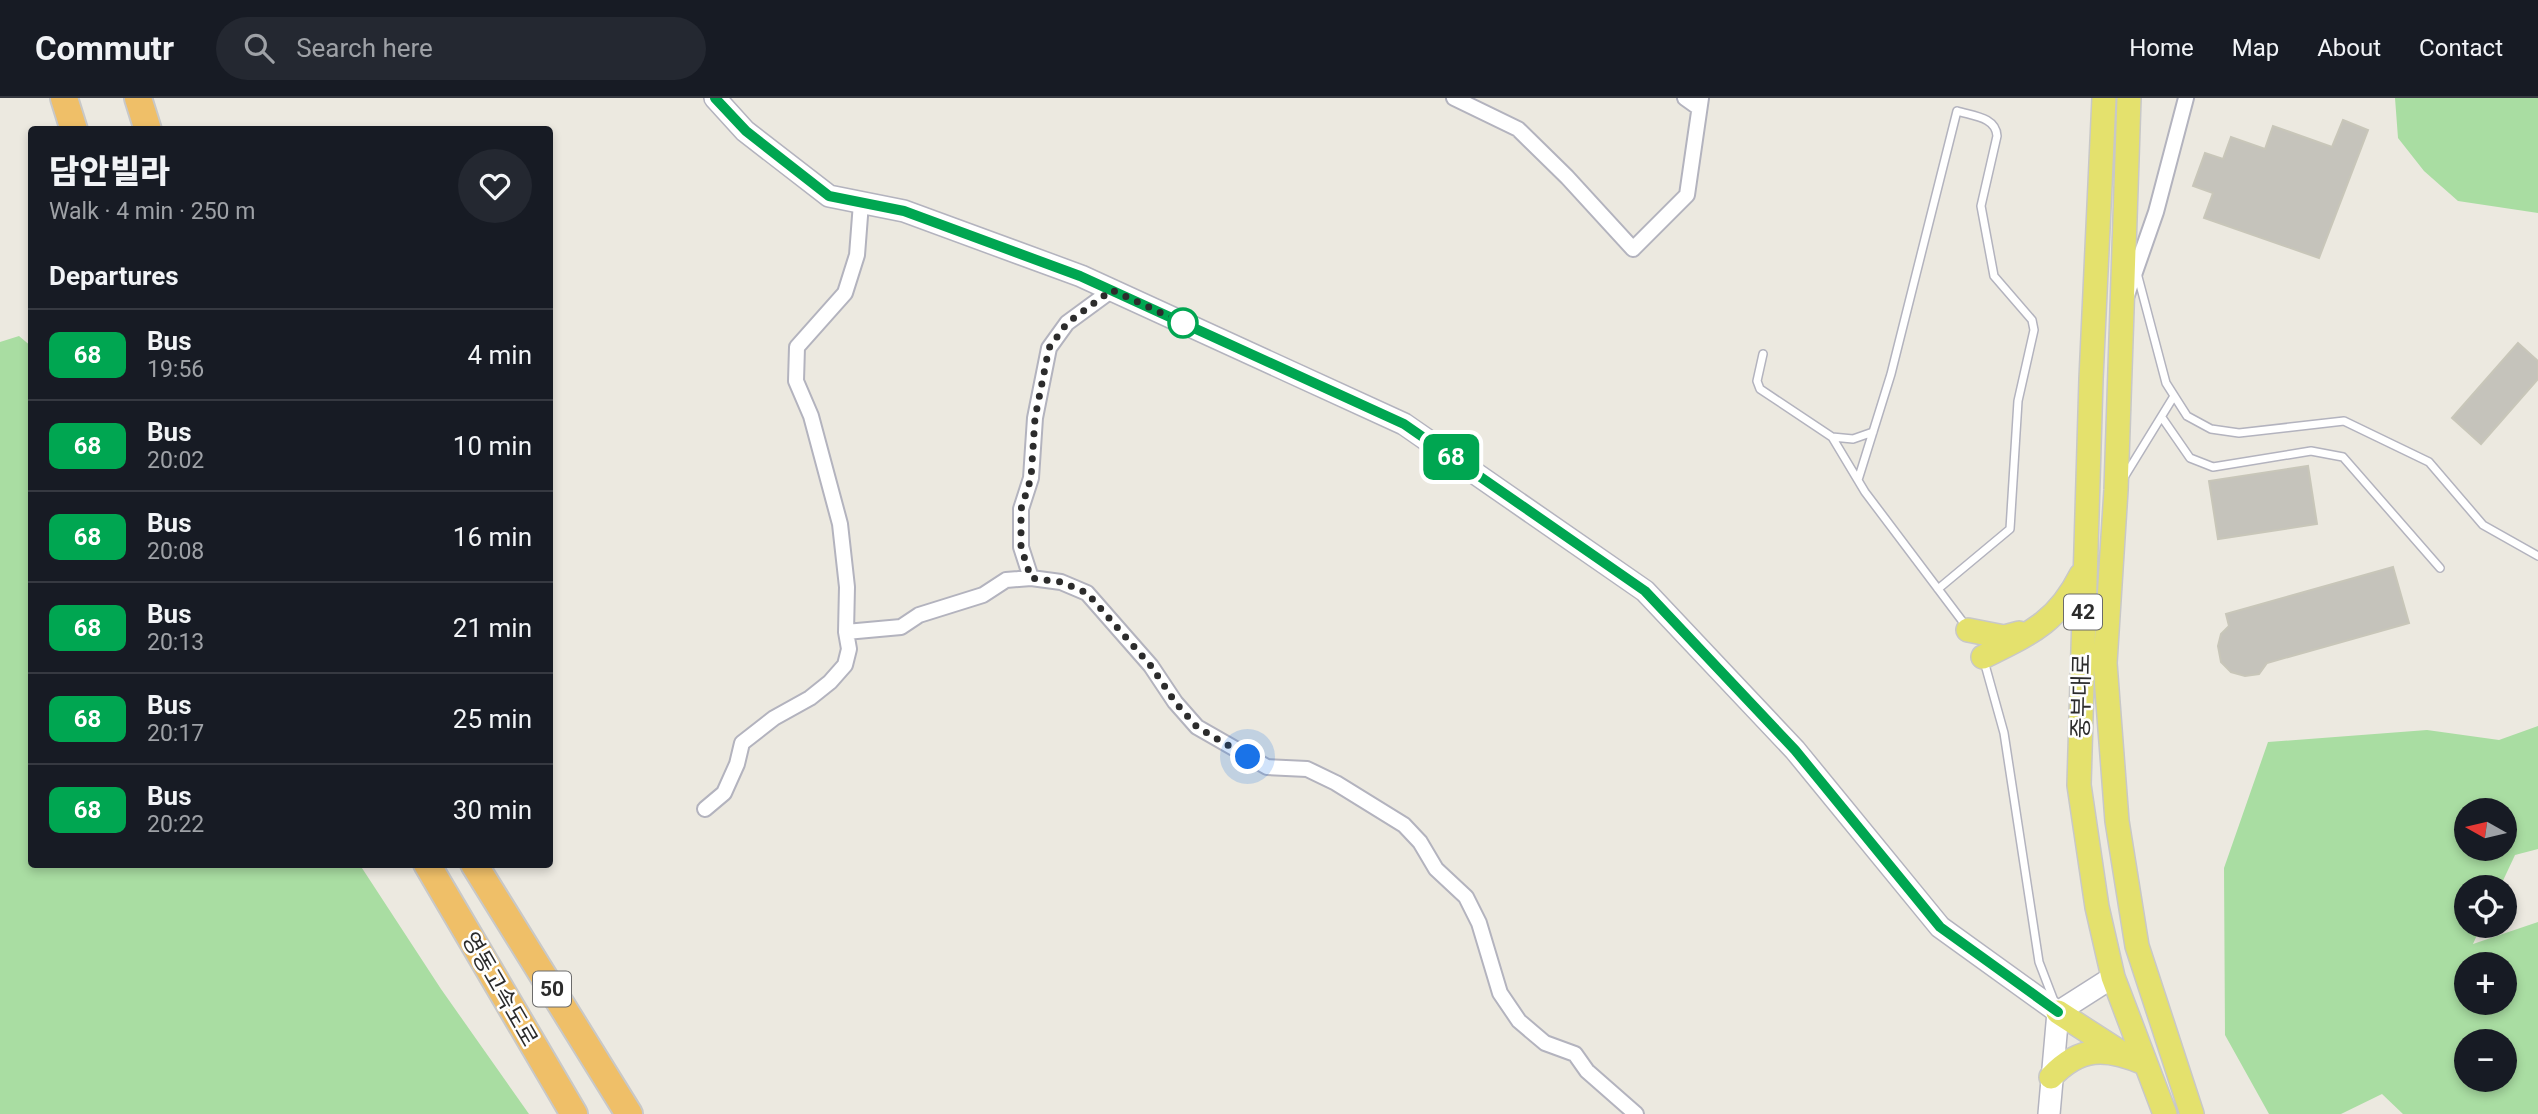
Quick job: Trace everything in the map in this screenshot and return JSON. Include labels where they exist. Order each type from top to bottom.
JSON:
[{"type":"highway","points":[[64,98],[73,126]]},
{"type":"highway","points":[[138,98],[147,126]]},
{"type":"highway","name":"영동고속도로","points":[[429,868],[574,1114]]},
{"type":"highway","name":"영동고속도로","points":[[477,868],[629,1114]]},
{"type":"highway","points":[[567,1012],[646,1114]]},
{"type":"main road","name":"중부대로","points":[[2104,98],[2084,569],[2079,785],[2097,907],[2113,977],[2135,1059],[2165,1114]]},
{"type":"main road","name":"중부대로","points":[[2129,98],[2116,490],[2105,663],[2117,821],[2137,946],[2191,1111]]},
{"type":"main road","points":[[1983,657],[2039,629],[2068,601],[2084,569]]},
{"type":"main road","points":[[1968,630],[2004,637],[2039,629]]},
{"type":"main road","points":[[2058,1012],[2135,1059]]},
{"type":"main road","points":[[2051,1077],[2066,1061],[2085,1052],[2135,1059]]},
{"type":"street","points":[[715,98],[746,131],[829,196],[904,211],[1112,290],[1404,424],[1645,591],[1795,750],[1940,927],[2058,1012]]},
{"type":"street","points":[[1454,98],[1518,130],[1567,177],[1633,249],[1687,195],[1700,103],[1685,98]]},
{"type":"street","points":[[2120,313],[2136,273],[2186,98]]},
{"type":"street","points":[[705,809],[724,793],[737,764],[742,743],[774,718],[810,698],[845,665],[849,649],[846,632],[847,587],[840,524],[811,416],[796,381],[797,347],[845,293],[857,255],[861,203]]},
{"type":"street","points":[[1031,578],[1021,547],[1021,509],[1031,478],[1039,392],[1049,348],[1067,323],[1112,290]]},
{"type":"street","points":[[846,632],[901,627],[919,615],[984,595],[1006,580],[1031,578],[1061,582],[1087,593],[1151,666],[1175,702],[1197,727],[1267,767],[1307,769],[1336,783],[1404,825],[1420,842],[1436,869],[1466,897],[1479,923],[1500,993],[1520,1021],[1545,1043],[1574,1054],[1587,1071],[1636,1114]]},
{"type":"street","points":[[2058,1012],[2113,977]]},
{"type":"street","points":[[2049,1114],[2058,1012]]},
{"type":"lane","points":[[1858,480],[1891,374],[1957,111],[1990,121],[1997,127],[1997,136],[1981,205],[1994,276],[2032,320],[2034,330],[2018,401],[2010,529],[1938,589]]},
{"type":"lane","points":[[2136,273],[2166,383],[2187,416],[2211,429],[2239,433],[2344,421],[2429,463],[2483,525],[2538,556]]},
{"type":"lane","points":[[1763,354],[1757,382],[1760,389],[1832,437],[1858,480],[1980,644],[2004,733],[2039,962],[2058,1012]]},
{"type":"lane","points":[[2116,490],[2163,419],[2174,397]]},
{"type":"lane","points":[[2163,419],[2190,458],[2213,467],[2311,451],[2343,457],[2440,568]]},
{"type":"lane","points":[[1832,437],[1853,439],[1873,431]]},
{"type":"green space","points":[[2395,98],[2538,98],[2538,213],[2458,201],[2424,171],[2398,138]]},
{"type":"green space","points":[[19,336],[28,344],[28,868],[362,868],[441,989],[529,1114],[0,1114],[0,342]]},
{"type":"green space","points":[[2538,726],[2538,849],[2517,854],[2517,798],[2454,798],[2454,861],[2512,861],[2506,875],[2454,875],[2454,938],[2476,938],[2473,944],[2491,938],[2517,938],[2517,929],[2538,922],[2538,1114],[2403,1114],[2382,1094],[2341,1114],[2269,1114],[2225,1035],[2224,868],[2268,742],[2427,730],[2499,740]]},
{"type":"building","points":[[2343,120],[2368,130],[2319,258],[2204,218],[2213,193],[2193,186],[2205,153],[2223,159],[2231,137],[2265,149],[2273,126],[2332,147]]},
{"type":"building","points":[[2518,343],[2538,361],[2538,379],[2481,444],[2452,418]]},
{"type":"building","points":[[2308,466],[2317,524],[2218,539],[2209,481]]},
{"type":"building","points":[[2393,567],[2409,623],[2267,663],[2259,674],[2245,676],[2231,672],[2221,662],[2218,646],[2221,634],[2229,626],[2226,614]]},
{"type":"bus line","name":"68","points":[[715,98],[746,131],[829,196],[904,211],[1080,276],[1404,424],[1645,591],[1795,750],[1940,927],[2058,1012]]},
{"type":"route","points":[[1183,323],[1185,324],[1112,290],[1067,323],[1049,348],[1041,379],[1031,478],[1021,509],[1021,547],[1031,578],[1061,582],[1087,593],[1151,666],[1175,702],[1197,727],[1248,757]]}]
